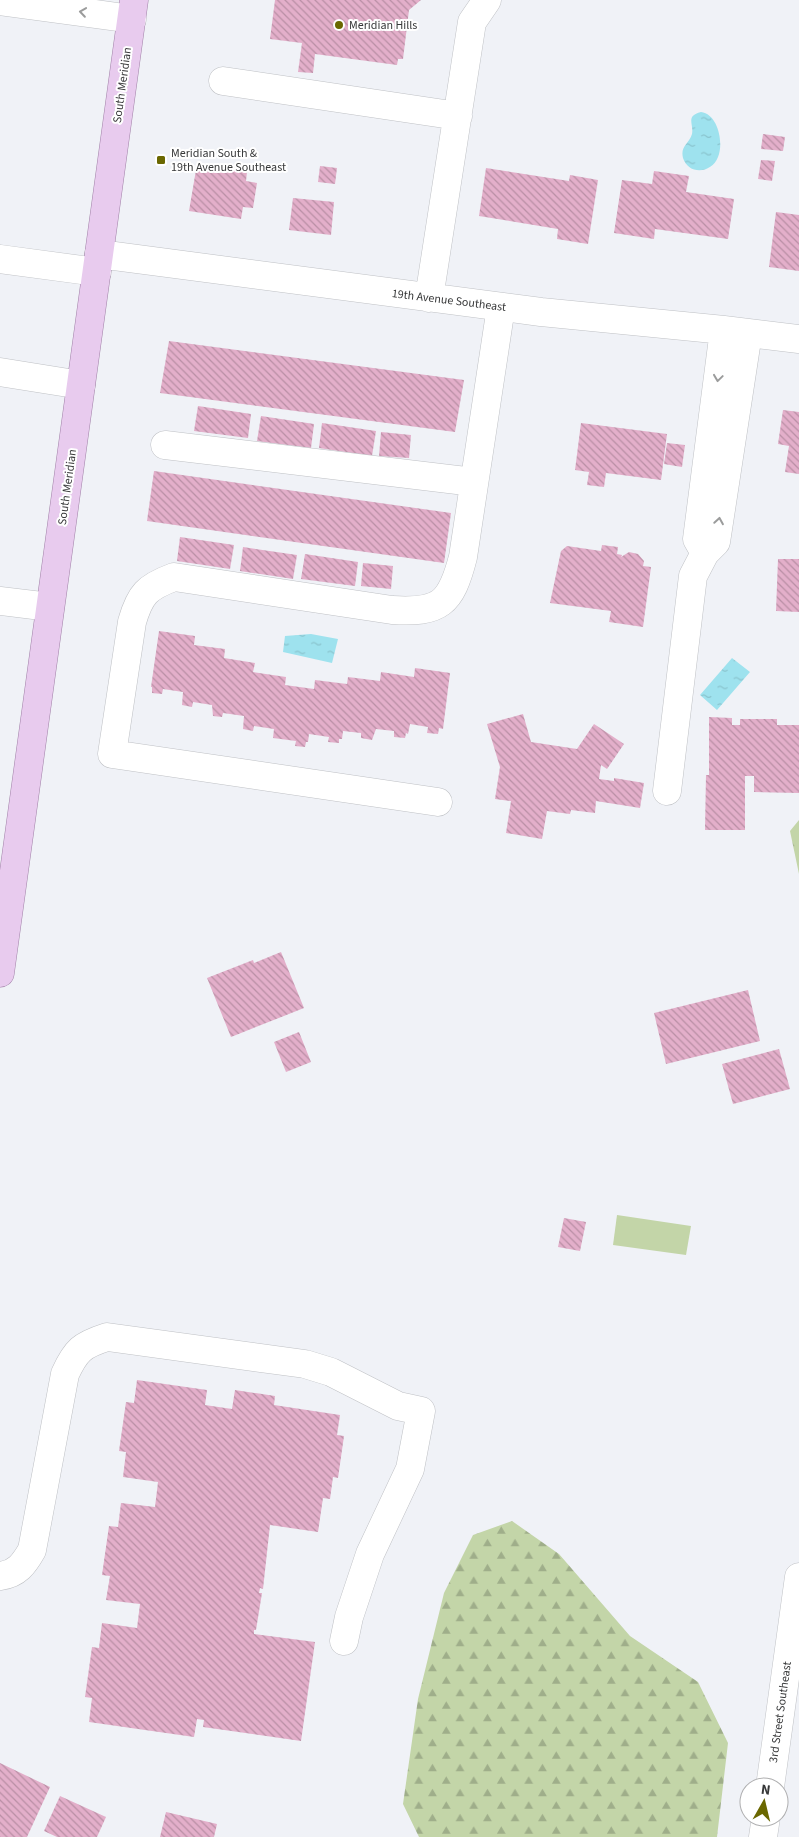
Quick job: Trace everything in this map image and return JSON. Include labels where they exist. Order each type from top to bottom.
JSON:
[{"type":"main road","name":"South Meridian","points":[[0,973],[133,9]]},
{"type":"street","points":[[429,298],[472,22],[487,0]]},
{"type":"street","points":[[0,1],[133,9]]},
{"type":"street","points":[[223,81],[458,116]]},
{"type":"street","name":"19th Avenue Southeast","points":[[0,259],[98,263],[736,331],[799,340]]},
{"type":"street","points":[[438,802],[112,754],[132,622],[137,605],[146,591],[158,583],[174,578],[392,610],[413,611],[434,608],[446,599],[457,579],[463,557],[501,307]]},
{"type":"street","points":[[667,791],[693,576],[705,553],[697,539],[736,331]]},
{"type":"street","points":[[0,372],[81,385]]},
{"type":"street","points":[[165,444],[474,482]]},
{"type":"street","points":[[0,601],[50,608]]},
{"type":"street","points":[[0,1576],[7,1575],[24,1565],[32,1550],[65,1374],[73,1356],[89,1343],[107,1337],[306,1364],[331,1372],[398,1406],[421,1411],[410,1469],[370,1554],[349,1617],[344,1641]]},
{"type":"street","name":"3rd Street Southeast","points":[[772,1777],[796,1614],[799,1578]]},
{"type":"green space","points":[[799,820],[799,874],[790,831]]},
{"type":"green space","points":[[617,1215],[691,1226],[686,1255],[613,1245]]},
{"type":"green space","points":[[512,1521],[559,1554],[630,1636],[698,1682],[728,1743],[717,1837],[419,1837],[403,1804],[418,1699],[444,1593],[473,1535]]},
{"type":"water","points":[[701,112],[707,114],[715,123],[720,137],[720,151],[711,166],[706,169],[695,170],[686,164],[682,154],[692,134],[692,118]]},
{"type":"water","points":[[311,634],[338,639],[332,663],[283,652],[285,636]]},
{"type":"water","points":[[732,658],[750,672],[717,710],[700,695]]},
{"type":"building","name":"Meridian Hills","points":[[275,0],[421,0],[409,10],[403,59],[398,59],[397,65],[315,54],[313,73],[298,72],[302,43],[270,39]]},
{"type":"building","points":[[763,134],[785,137],[783,151],[761,149]]},
{"type":"building","points":[[761,160],[775,161],[772,181],[758,179]]},
{"type":"building","points":[[197,164],[247,172],[246,181],[257,183],[253,208],[243,207],[241,219],[189,211]]},
{"type":"building","points":[[320,166],[337,168],[335,184],[318,182]]},
{"type":"building","points":[[486,168],[569,181],[570,175],[598,180],[588,244],[557,239],[558,229],[479,216]]},
{"type":"building","points":[[654,171],[689,176],[686,192],[734,199],[728,239],[655,229],[654,239],[614,233],[622,180],[652,184]]},
{"type":"building","points":[[293,198],[334,202],[331,235],[289,230]]},
{"type":"building","points":[[776,212],[799,215],[799,271],[769,267]]},
{"type":"building","points":[[169,341],[464,380],[455,432],[160,393]]},
{"type":"building","points":[[198,406],[251,414],[248,438],[194,431]]},
{"type":"building","points":[[783,410],[799,412],[799,474],[785,472],[789,446],[778,444]]},
{"type":"building","points":[[261,416],[314,424],[311,448],[257,441]]},
{"type":"building","points":[[322,423],[376,431],[372,456],[319,448]]},
{"type":"building","points":[[581,423],[667,434],[661,480],[606,473],[604,487],[587,485],[589,472],[575,470]]},
{"type":"building","points":[[381,432],[411,435],[409,458],[379,456]]},
{"type":"building","points":[[667,443],[685,445],[682,467],[664,464]]},
{"type":"building","points":[[154,471],[451,513],[444,563],[147,521]]},
{"type":"building","points":[[180,537],[234,545],[230,569],[177,561]]},
{"type":"building","points":[[602,545],[618,547],[617,554],[622,555],[621,557],[629,552],[638,554],[644,561],[643,566],[651,567],[643,627],[609,622],[611,611],[550,603],[561,551],[567,546],[601,551]]},
{"type":"building","points":[[243,547],[297,555],[293,579],[240,571]]},
{"type":"building","points":[[305,554],[358,562],[355,586],[301,579]]},
{"type":"building","points":[[778,559],[799,559],[799,612],[776,611]]},
{"type":"building","points":[[363,563],[393,566],[391,589],[361,586]]},
{"type":"building","points":[[159,631],[195,636],[194,645],[225,649],[224,658],[255,663],[253,672],[286,677],[285,685],[314,689],[315,680],[347,684],[348,677],[380,681],[381,672],[414,677],[415,668],[450,673],[443,729],[439,728],[438,734],[427,733],[428,727],[410,724],[405,738],[394,737],[394,731],[376,729],[372,740],[361,738],[361,733],[343,731],[342,739],[339,739],[339,743],[328,742],[329,737],[309,734],[305,747],[295,746],[296,741],[273,738],[274,729],[254,726],[253,731],[243,729],[244,716],[223,713],[222,717],[213,716],[212,705],[193,702],[192,707],[182,705],[183,692],[163,689],[162,694],[152,693],[151,687]]},
{"type":"building","points":[[523,714],[531,742],[577,749],[594,724],[624,744],[607,769],[601,765],[599,779],[614,781],[614,778],[644,783],[640,808],[596,801],[595,813],[571,810],[570,814],[547,811],[542,839],[506,833],[511,801],[495,799],[500,767],[487,724]]},
{"type":"building","points":[[709,717],[732,718],[732,725],[740,725],[740,719],[777,719],[777,725],[799,725],[799,793],[754,792],[754,776],[745,776],[745,830],[705,830],[706,775],[709,775]]},
{"type":"building","points":[[281,952],[304,1008],[231,1037],[207,978],[253,960],[254,963]]},
{"type":"building","points":[[748,990],[760,1041],[666,1064],[654,1013]]},
{"type":"building","points":[[299,1032],[311,1062],[286,1072],[274,1042]]},
{"type":"building","points":[[779,1049],[790,1089],[733,1104],[722,1064]]},
{"type":"building","points":[[564,1218],[586,1222],[580,1251],[558,1247]]},
{"type":"building","points":[[137,1380],[207,1390],[205,1405],[232,1409],[235,1390],[275,1396],[274,1405],[340,1415],[337,1435],[344,1436],[338,1478],[333,1477],[330,1499],[323,1498],[318,1532],[270,1525],[263,1589],[260,1588],[259,1593],[262,1593],[256,1630],[254,1630],[254,1634],[315,1642],[301,1741],[203,1727],[204,1720],[197,1719],[194,1737],[89,1722],[92,1698],[85,1697],[92,1647],[99,1648],[102,1623],[137,1628],[140,1604],[106,1600],[110,1576],[102,1575],[109,1526],[118,1527],[121,1503],[155,1507],[158,1482],[123,1477],[126,1452],[119,1451],[126,1402],[134,1403]]},
{"type":"building","points":[[0,1763],[50,1787],[27,1837],[0,1837]]},
{"type":"building","points":[[60,1796],[106,1817],[97,1837],[57,1837],[44,1831]]},
{"type":"building","points":[[166,1812],[217,1824],[214,1837],[160,1837]]},
{"type":"place","name":"Meridian Hills","points":[[339,25]]},
{"type":"place","name":"Meridian South & 19th Avenue Southeast","points":[[161,160]]}]
